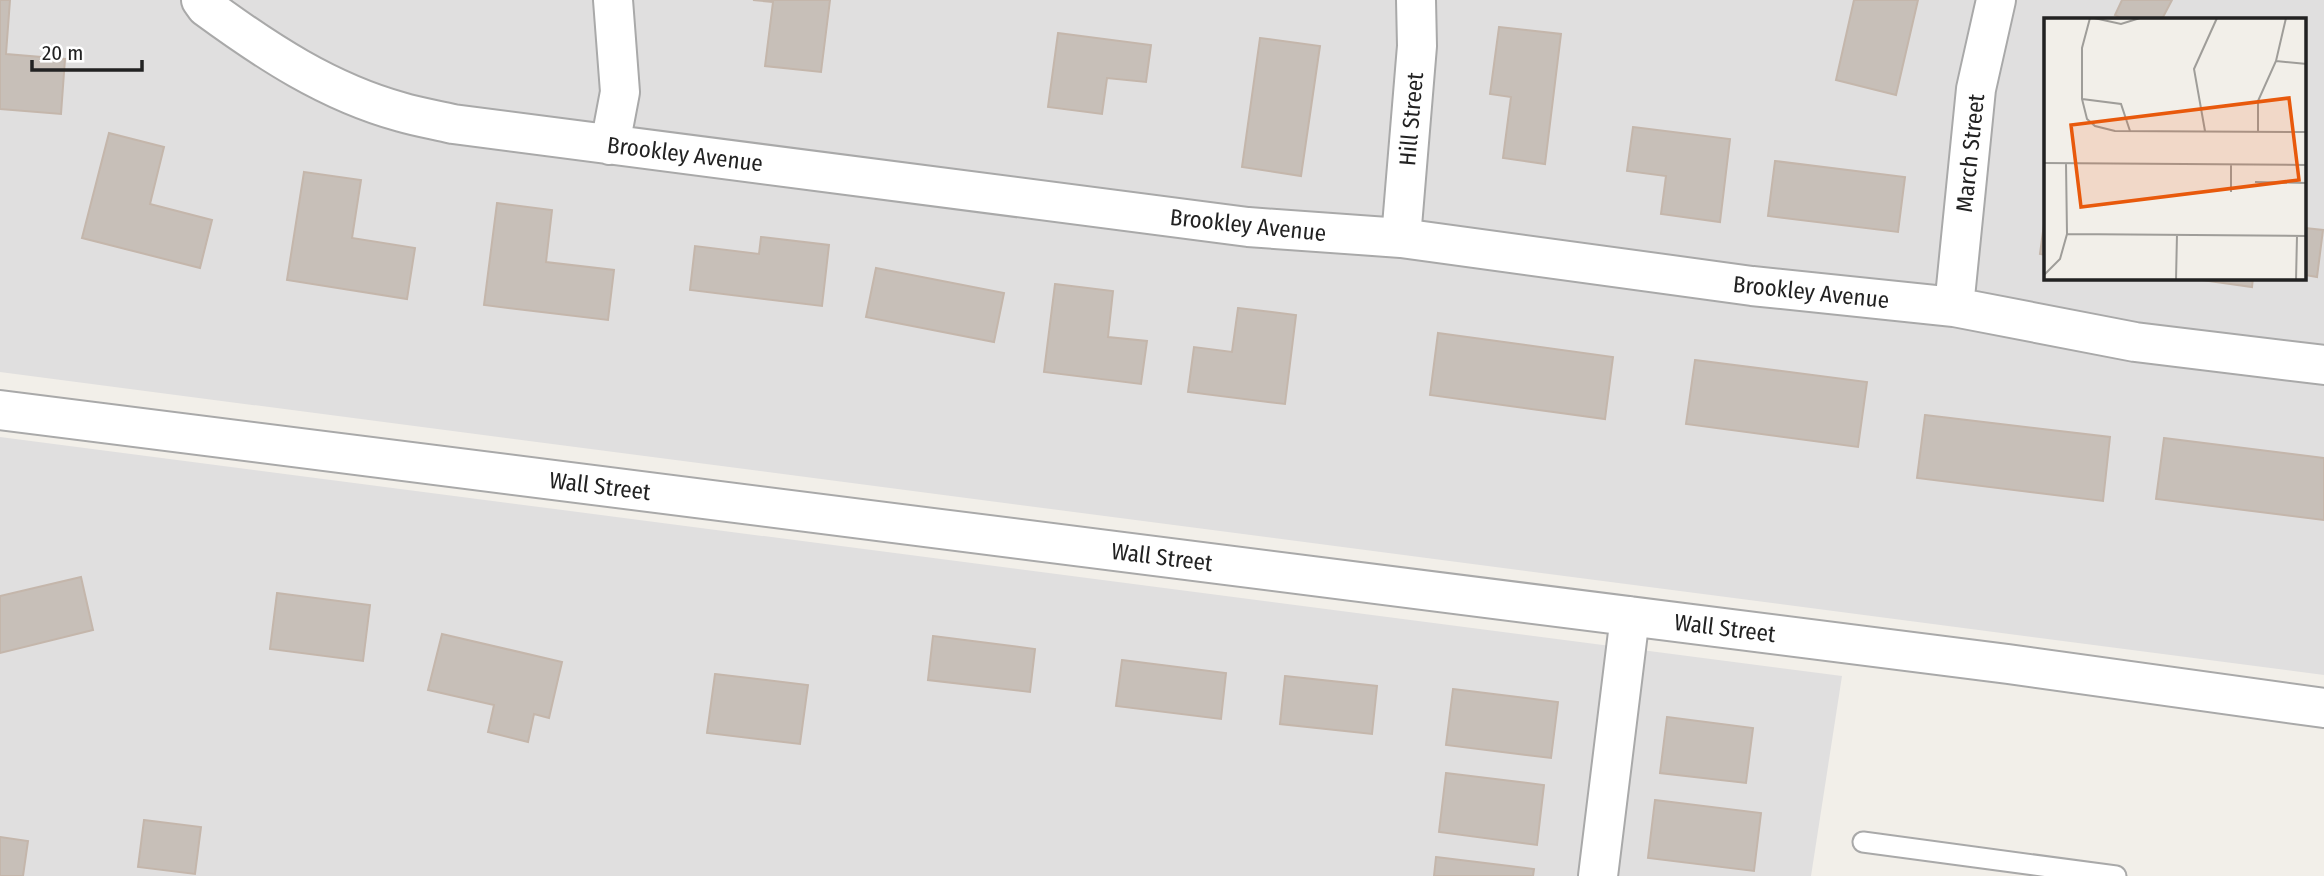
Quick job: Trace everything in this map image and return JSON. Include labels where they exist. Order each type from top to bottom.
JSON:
[{"type":"street","name":"Brookley Avenue","points":[[201,0],[206,7],[250,40],[298,69],[347,93],[399,111],[453,124],[1248,227],[1401,238],[1752,286],[1954,307],[2135,342],[2324,365]]},
{"type":"street","points":[[610,145],[620,92],[613,0]]},
{"type":"street","name":"Hill Street","points":[[1401,238],[1417,46],[1416,0]]},
{"type":"street","name":"March Street","points":[[1954,307],[1976,89],[1996,0]]},
{"type":"street","name":"Wall Street","points":[[0,410],[2008,664],[2324,708]]},
{"type":"street","points":[[1598,876],[1630,616]]},
{"type":"lane","points":[[1863,842],[2116,876]]},
{"type":"shaded area","points":[[0,0],[2324,0],[2324,675],[0,372]]},
{"type":"shaded area","points":[[0,437],[1842,676],[1811,876],[0,876]]},
{"type":"building","points":[[0,0],[10,0],[6,54],[65,59],[61,114],[0,109]]},
{"type":"building","points":[[753,0],[830,0],[821,72],[765,66],[773,2]]},
{"type":"building","points":[[1854,0],[1918,0],[1896,95],[1836,80]]},
{"type":"building","points":[[2122,0],[2172,0],[2163,18],[2121,18],[2115,15]]},
{"type":"building","points":[[1499,27],[1561,34],[1545,164],[1503,158],[1511,97],[1490,94]]},
{"type":"building","points":[[1058,33],[1151,45],[1146,82],[1107,78],[1102,114],[1048,107]]},
{"type":"building","points":[[1260,38],[1320,46],[1301,176],[1242,167]]},
{"type":"building","points":[[1633,127],[1730,139],[1720,222],[1661,214],[1666,176],[1627,171]]},
{"type":"building","points":[[109,133],[164,147],[150,204],[212,220],[200,268],[82,238]]},
{"type":"building","points":[[1775,161],[1905,177],[1898,232],[1768,216]]},
{"type":"building","points":[[304,172],[361,180],[352,238],[415,248],[407,299],[287,280]]},
{"type":"building","points":[[497,203],[552,210],[546,262],[614,270],[608,320],[484,305]]},
{"type":"building","points":[[2044,224],[2044,255],[2040,254]]},
{"type":"building","points":[[2306,228],[2323,230],[2317,277],[2306,275]]},
{"type":"building","points":[[761,237],[829,245],[822,306],[690,290],[695,246],[759,254]]},
{"type":"building","points":[[876,268],[1004,293],[994,342],[866,317]]},
{"type":"building","points":[[2202,280],[2253,280],[2252,287]]},
{"type":"building","points":[[1055,284],[1113,291],[1108,337],[1147,341],[1141,384],[1044,372]]},
{"type":"building","points":[[1238,308],[1296,315],[1285,404],[1188,392],[1194,347],[1232,352]]},
{"type":"building","points":[[1438,333],[1613,357],[1605,419],[1430,395]]},
{"type":"building","points":[[1695,360],[1867,382],[1858,447],[1686,424]]},
{"type":"building","points":[[1925,415],[2110,437],[2103,501],[1917,478]]},
{"type":"building","points":[[2164,438],[2324,458],[2324,520],[2156,499]]},
{"type":"building","points":[[81,577],[93,630],[0,653],[0,596]]},
{"type":"building","points":[[277,593],[370,605],[363,661],[270,649]]},
{"type":"building","points":[[442,634],[562,662],[549,718],[534,714],[528,742],[488,732],[494,705],[428,690]]},
{"type":"building","points":[[933,636],[1035,649],[1030,692],[928,680]]},
{"type":"building","points":[[1122,660],[1226,673],[1221,719],[1116,706]]},
{"type":"building","points":[[715,674],[808,685],[800,744],[707,733]]},
{"type":"building","points":[[1285,676],[1377,686],[1372,734],[1280,724]]},
{"type":"building","points":[[1453,689],[1558,702],[1551,758],[1446,745]]},
{"type":"building","points":[[1667,717],[1753,728],[1746,783],[1660,773]]},
{"type":"building","points":[[1446,773],[1544,785],[1537,845],[1439,832]]},
{"type":"building","points":[[1655,800],[1761,813],[1754,871],[1648,858]]},
{"type":"building","points":[[144,820],[201,827],[195,874],[138,867]]},
{"type":"building","points":[[0,837],[28,841],[23,876],[0,876]]},
{"type":"building","points":[[1436,857],[1534,869],[1533,876],[1434,876]]}]
